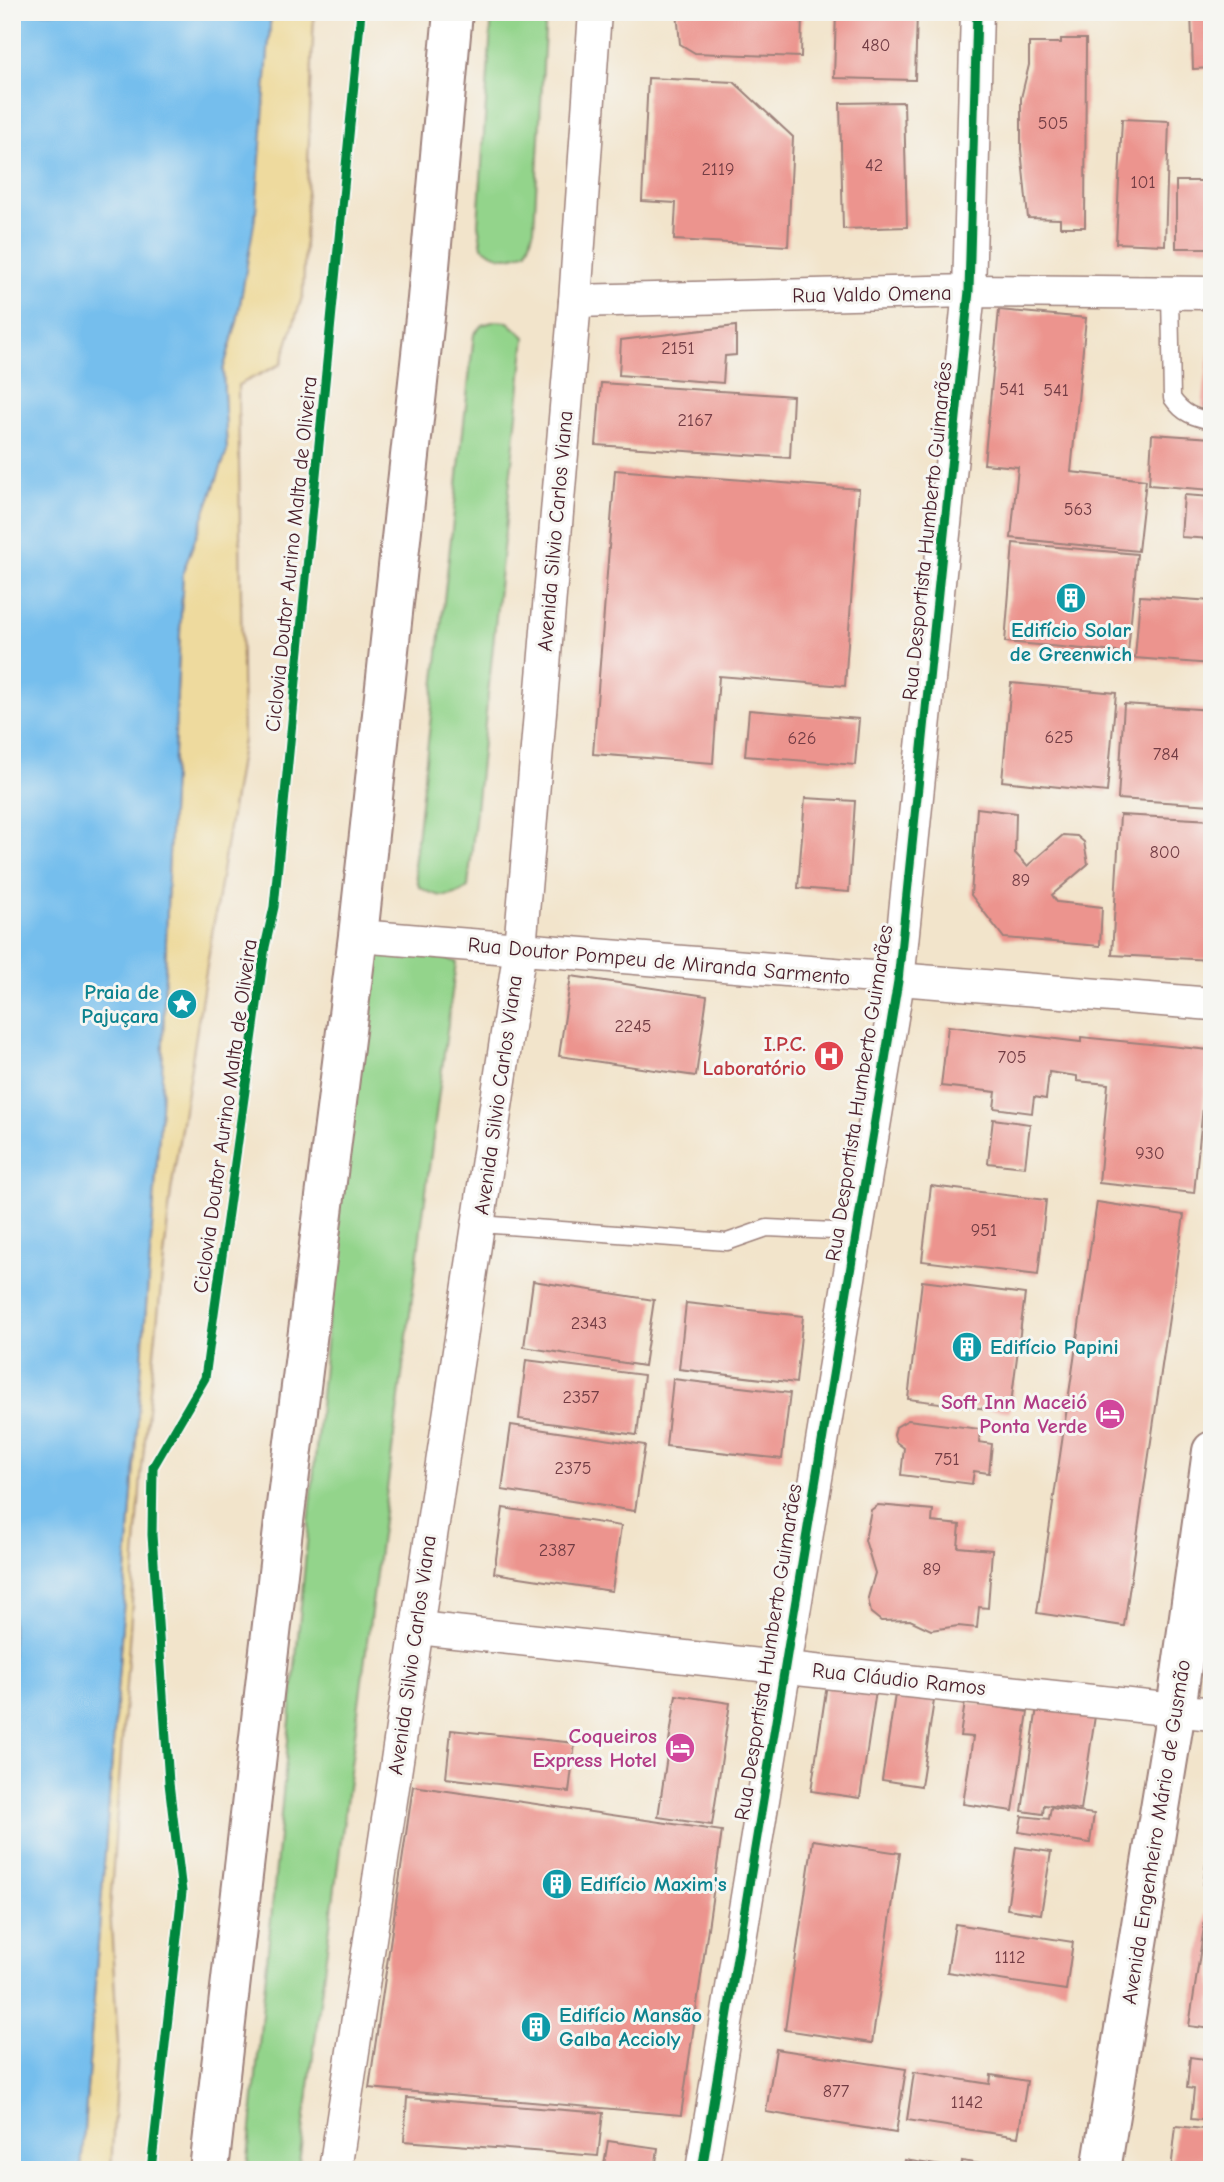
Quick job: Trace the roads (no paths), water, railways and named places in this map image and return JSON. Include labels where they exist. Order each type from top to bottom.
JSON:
[{"type":"main road","points":[[209,2170],[282,1534],[358,936],[427,299],[453,12]]},
{"type":"main road","name":"Avenida Engenheiro Mário de Gusmão","points":[[1101,2170],[1194,1712],[1212,1451]]},
{"type":"street","name":"Avenida Silvio Carlos Viana","points":[[335,2170],[520,948],[575,301],[595,12]]},
{"type":"street","name":"Rua Desportista Humberto Guimarães","points":[[702,2170],[783,1665],[898,981],[969,291],[977,12]]},
{"type":"street","name":"Rua Valdo Omena","points":[[575,301],[969,291],[1212,293]]},
{"type":"street","name":"Rua Doutor Pompeu de Miranda Sarmento","points":[[358,936],[1212,1004]]},
{"type":"street","name":"Rua Cláudio Ramos","points":[[418,1628],[783,1665],[1194,1712]]},
{"type":"lane","points":[[1170,294],[1172,398],[1181,411],[1191,417],[1212,422]]},
{"type":"lane","points":[[479,1224],[727,1242],[767,1227],[856,1232]]},
{"type":"water","points":[[12,12],[271,12],[256,212],[237,322],[223,370],[227,451],[183,572],[168,876],[161,1108],[81,2170],[12,2170]]},
{"type":"place","name":"Edifício Solar de Greenwich","points":[[1071,598]]},
{"type":"place","name":"Praia de Pajuçara","points":[[182,1004]]},
{"type":"place","name":"I.P.C. Laboratório","points":[[829,1056]]},
{"type":"place","name":"Edifício Papini","points":[[967,1347]]},
{"type":"place","name":"Soft Inn Maceió Ponta Verde","points":[[1110,1414]]},
{"type":"place","name":"Coqueiros Express Hotel","points":[[680,1748]]},
{"type":"place","name":"Edifício Maxim's","points":[[557,1884]]},
{"type":"place","name":"Edifício Mansão Galba Accioly","points":[[536,2027]]}]
